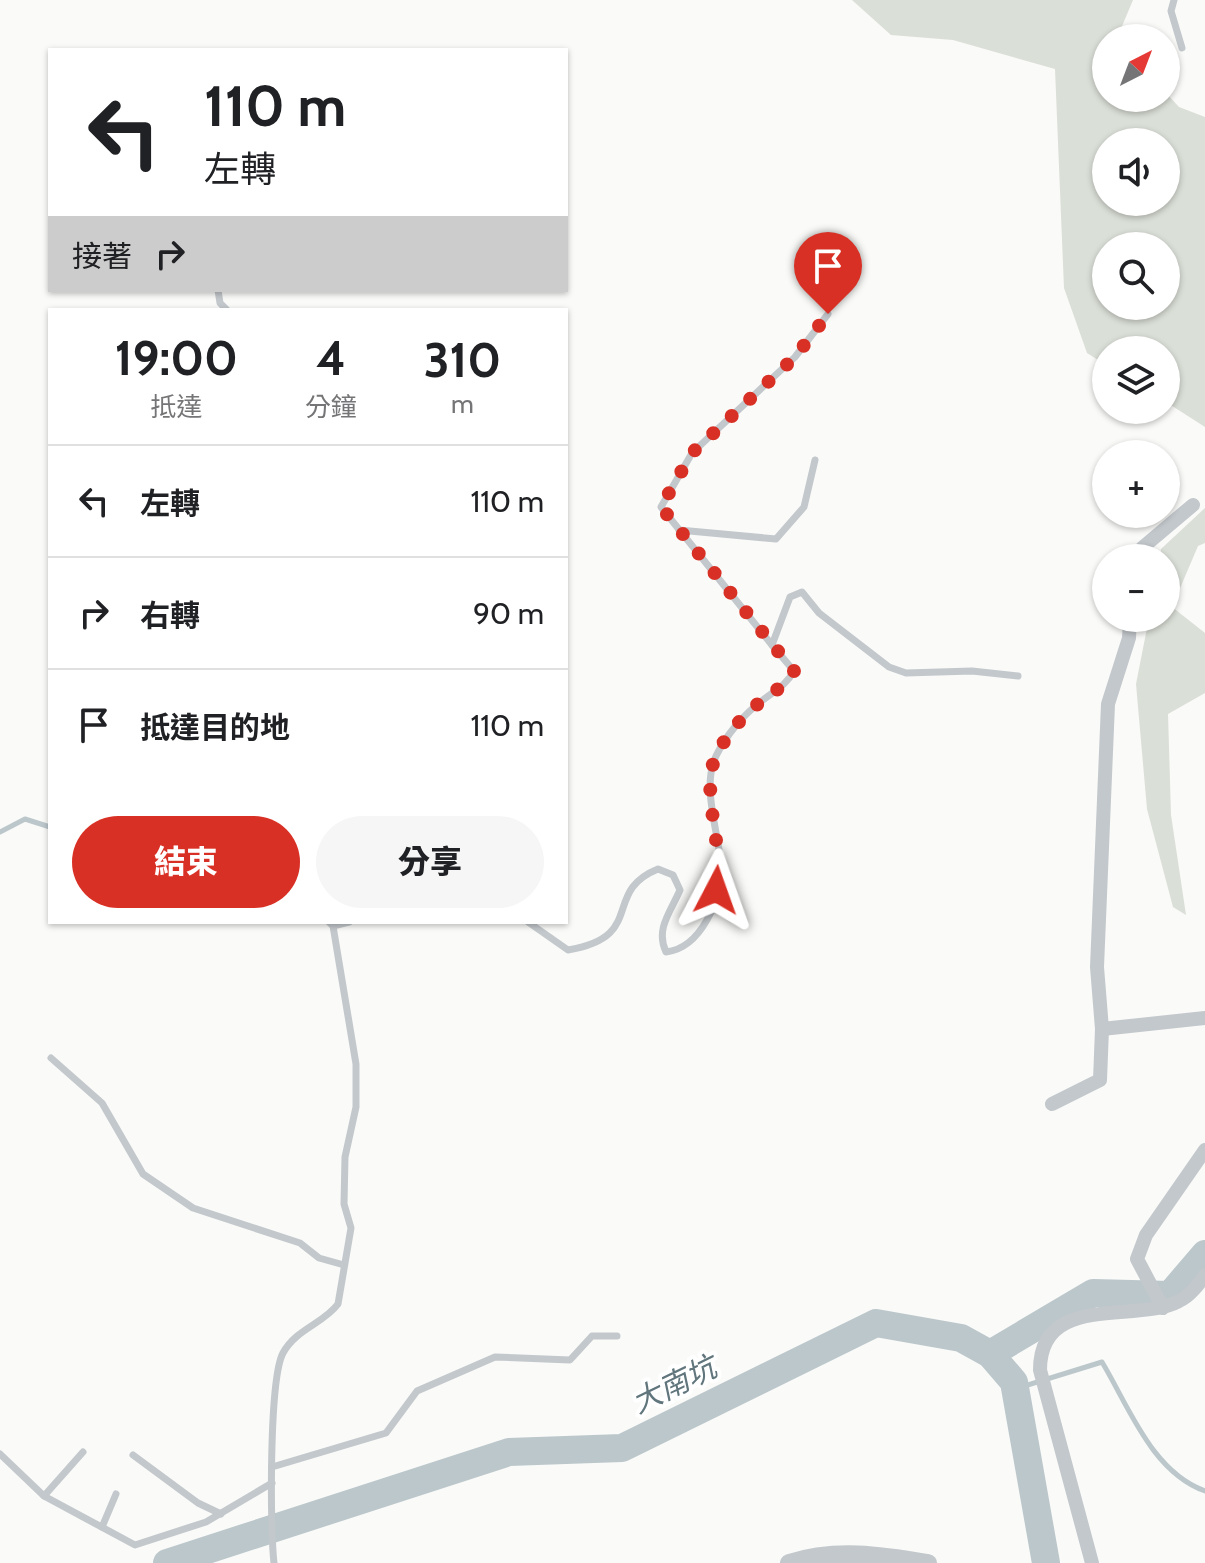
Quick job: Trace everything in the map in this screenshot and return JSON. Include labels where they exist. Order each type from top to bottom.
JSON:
[{"type":"street","points":[[1147,544],[1193,505]]},
{"type":"street","points":[[1052,1104],[1100,1080],[1102,1029],[1097,967],[1108,704],[1129,632]]},
{"type":"street","points":[[1102,1029],[1205,1018]]},
{"type":"street","points":[[1160,1302],[1137,1259],[1146,1235],[1205,1150]]},
{"type":"street","points":[[1092,1563],[1040,1370],[1040,1358],[1052,1334],[1082,1317],[1181,1300],[1205,1275]]},
{"type":"street","points":[[789,1563],[812,1556],[855,1553],[928,1563]]},
{"type":"lane","points":[[1174,0],[1171,11],[1182,48]]},
{"type":"lane","points":[[531,924],[568,950],[590,946],[606,939],[620,921],[628,891],[642,876],[658,869],[673,875],[680,890],[662,927],[660,939],[666,952],[682,950],[699,934],[711,911],[721,869],[711,780],[714,759],[730,732],[761,701],[786,685],[794,671],[661,507],[692,453],[795,357],[828,314]]},
{"type":"lane","points":[[679,530],[776,539],[804,507],[815,460]]},
{"type":"lane","points":[[772,645],[790,597],[802,592],[819,613],[889,667],[906,673],[972,671],[1018,676]]},
{"type":"lane","points":[[274,1560],[272,1467],[281,1355],[294,1337],[338,1304],[351,1228],[344,1204],[345,1157],[356,1107],[356,1064],[331,924]]},
{"type":"lane","points":[[51,1058],[102,1103],[143,1174],[193,1208],[300,1243],[319,1258],[344,1265]]},
{"type":"lane","points":[[272,1467],[386,1433],[417,1391],[495,1357],[570,1360],[592,1336],[617,1336]]},
{"type":"lane","points":[[44,1496],[83,1452]]},
{"type":"lane","points":[[0,1454],[44,1496],[135,1545],[221,1514],[272,1483]]},
{"type":"lane","points":[[133,1455],[198,1503],[221,1514]]},
{"type":"lane","points":[[102,1527],[116,1494]]},
{"type":"shaded area","points":[[852,0],[1133,0],[1123,24],[1092,24],[1092,112],[1180,112],[1180,107],[1205,117],[1205,427],[1180,411],[1180,336],[1092,336],[1092,356],[1087,353],[1064,288],[1055,69],[953,40],[891,35]]},
{"type":"shaded area","points":[[1205,508],[1205,543],[1198,546],[1180,588],[1180,544],[1166,544]]},
{"type":"shaded area","points":[[1180,613],[1205,633],[1205,693],[1168,714],[1171,815],[1186,915],[1173,907],[1147,809],[1136,684],[1146,632],[1180,632]]},
{"type":"waterway","points":[[0,832],[25,819],[48,826]]},
{"type":"waterway","points":[[990,1354],[1093,1293],[1170,1295],[1205,1254]]},
{"type":"waterway","name":"大南坑","points":[[167,1563],[509,1452],[622,1448],[876,1323],[961,1338],[990,1354],[1014,1382],[1046,1563]]},
{"type":"waterway","points":[[1015,1389],[1102,1362],[1132,1418],[1156,1454],[1186,1482],[1205,1491]]},
{"type":"route","points":[[716,890],[721,869],[711,780],[714,759],[730,732],[761,701],[786,685],[794,671],[661,507],[692,453],[795,357],[828,314]]}]
